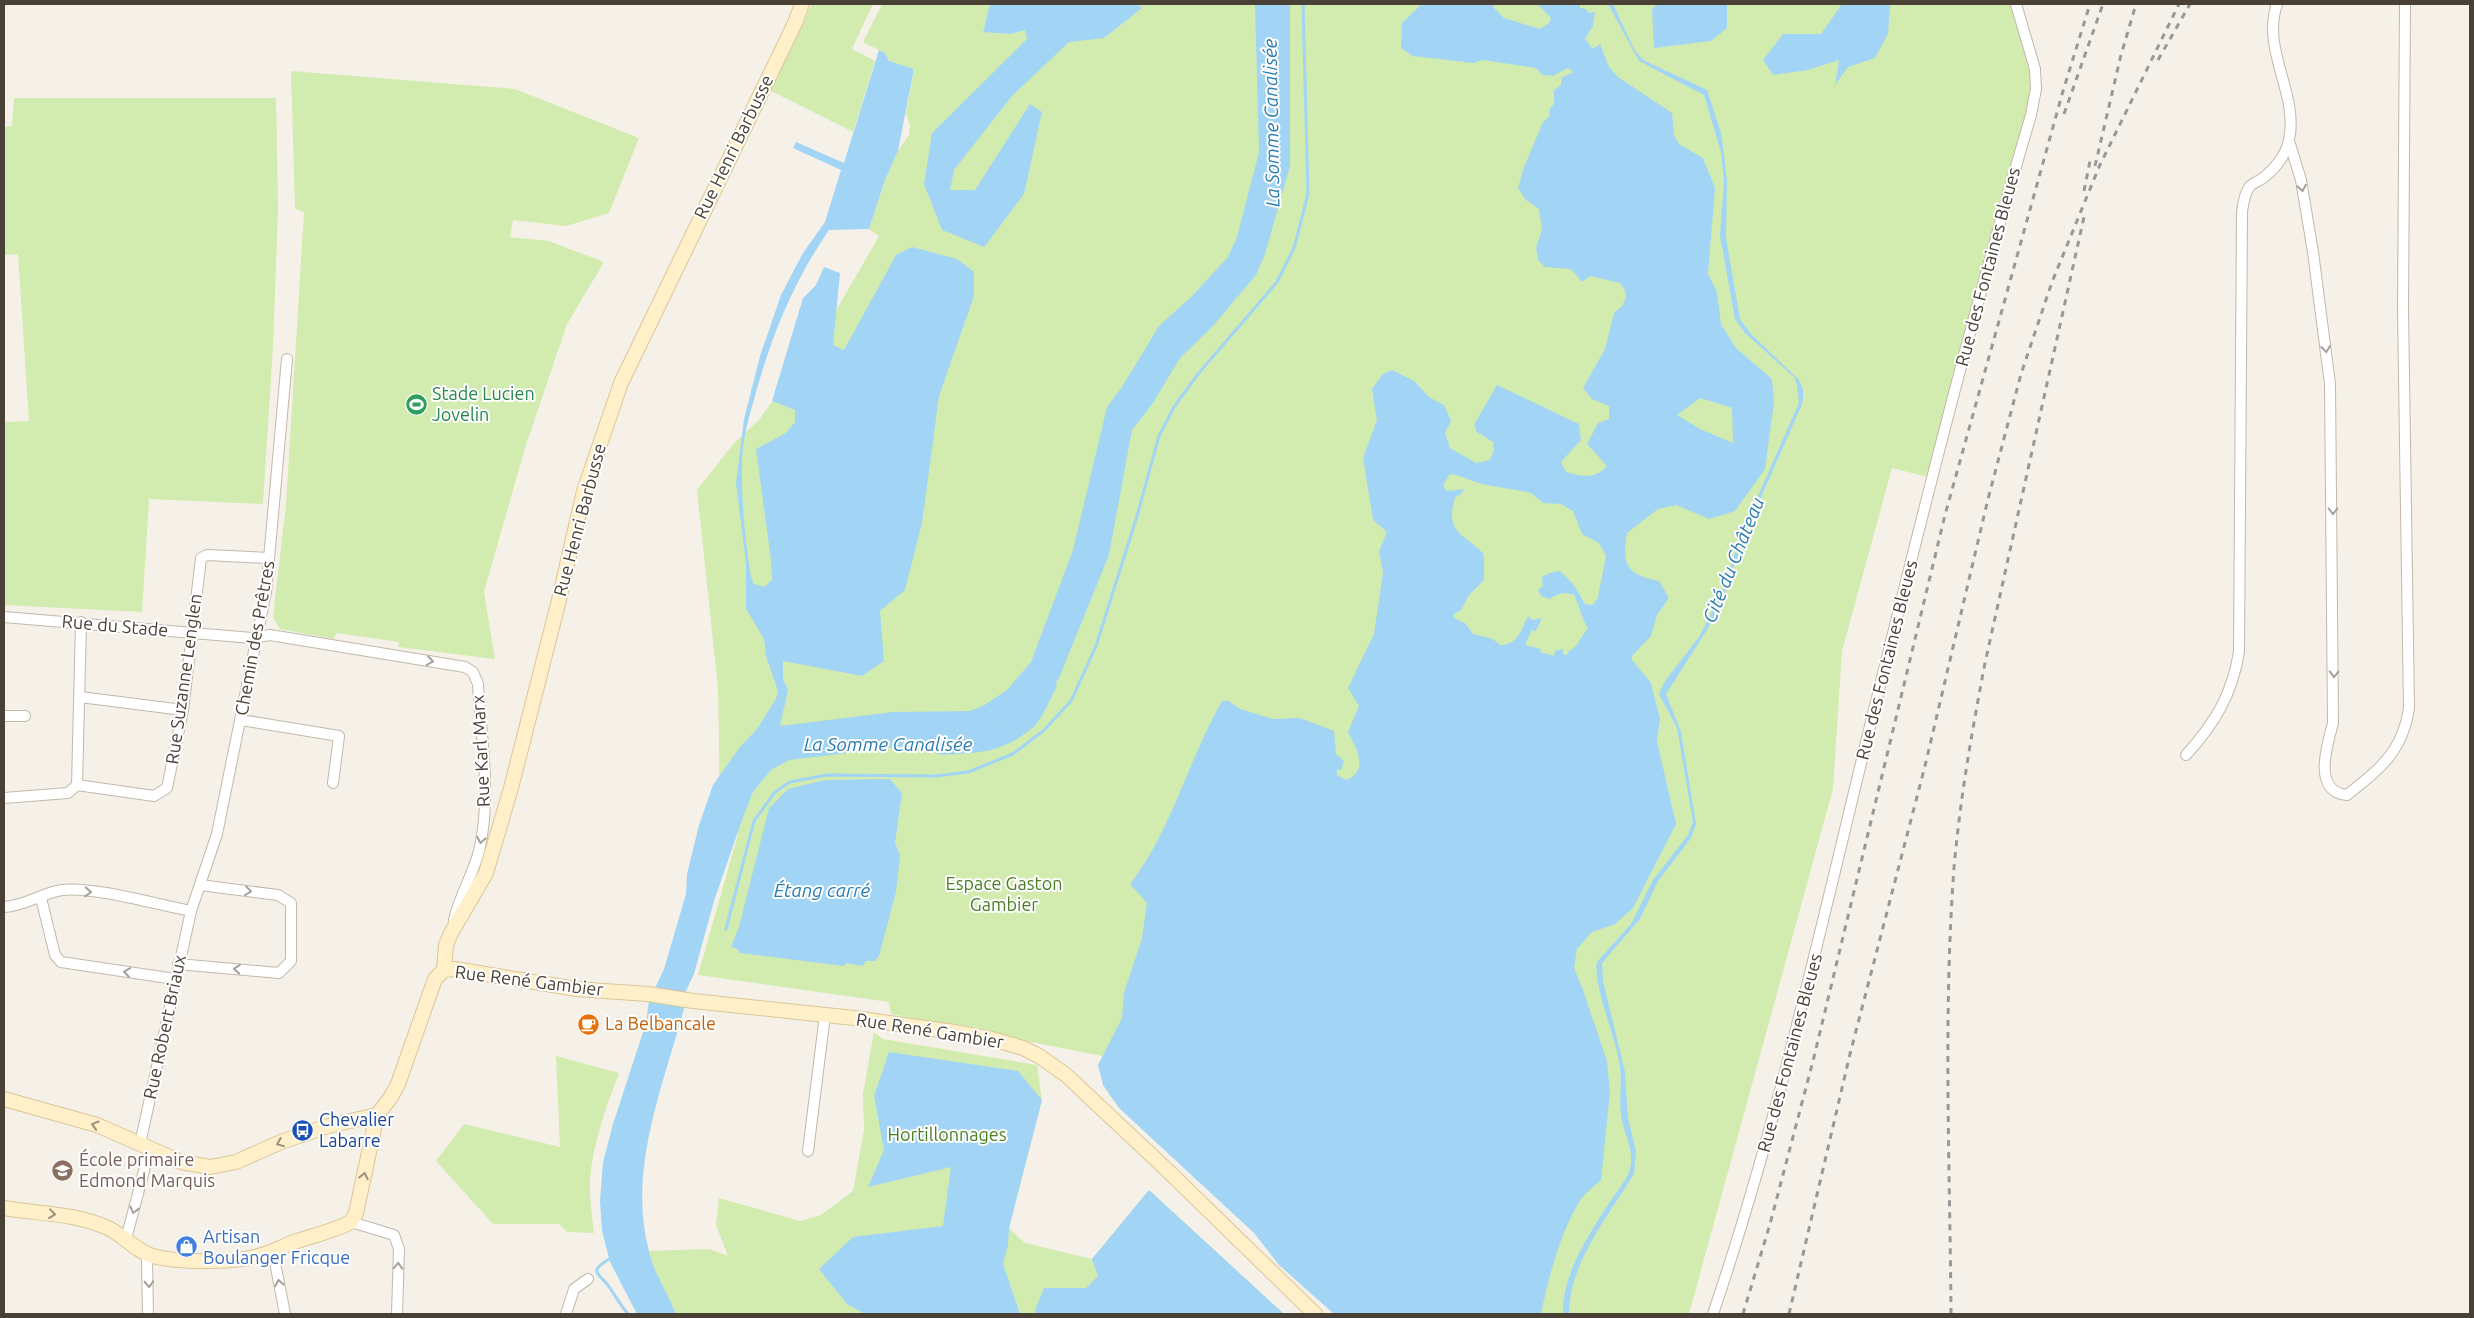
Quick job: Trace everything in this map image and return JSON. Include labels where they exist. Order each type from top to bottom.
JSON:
[{"type":"street","name":"Rue Henri Barbusse","points":[[444,970],[446,945],[486,873],[511,788],[558,604],[584,491],[621,383],[795,23],[802,4]]},
{"type":"street","name":"Rue des Fontaines Bleues","points":[[1713,1314],[1765,1147],[1810,979],[1962,359],[2031,115],[2036,89],[2035,69],[2016,4]]},
{"type":"street","points":[[2186,755],[2208,730],[2224,703],[2239,652],[2242,212],[2250,186],[2272,170],[2283,156],[2289,141],[2291,123],[2287,98],[2273,43],[2272,25],[2277,4]]},
{"type":"street","points":[[2289,141],[2301,180],[2313,252],[2330,384],[2333,723],[2324,774],[2327,784],[2332,790],[2348,795],[2370,777],[2402,738],[2409,708],[2403,309],[2405,4]]},
{"type":"street","name":"Chemin des Prêtres","points":[[191,911],[218,834],[266,592],[287,359]]},
{"type":"street","name":"Rue Suzanne Lenglen","points":[[77,785],[154,796],[167,788],[183,710],[201,558],[207,554],[269,558]]},
{"type":"street","name":"Rue du Stade","points":[[4,617],[82,622],[252,638],[257,636]]},
{"type":"street","points":[[4,798],[68,793],[77,785],[82,622]]},
{"type":"street","name":"Rue Karl Marx","points":[[257,636],[270,635],[382,653],[465,667],[473,672],[478,684],[484,787],[484,823],[478,852],[455,917],[454,922],[456,925]]},
{"type":"street","points":[[80,697],[183,710]]},
{"type":"street","points":[[4,716],[25,716]]},
{"type":"street","points":[[241,720],[339,736],[333,783]]},
{"type":"street","points":[[178,964],[279,973],[291,961],[290,903],[278,895],[200,885]]},
{"type":"street","points":[[4,907],[17,906],[62,890],[95,892],[191,911]]},
{"type":"street","points":[[41,898],[55,955],[61,962],[175,979]]},
{"type":"street","name":"Rue Robert Briaux","points":[[126,1239],[175,979],[191,911]]},
{"type":"street","name":"Rue René Gambier","points":[[444,970],[455,968],[576,989],[648,994],[693,1001],[825,1015],[1010,1043],[1039,1056],[1066,1075],[1315,1314]]},
{"type":"street","points":[[351,1222],[356,1213],[377,1115],[388,1103],[398,1084],[435,979],[444,970]]},
{"type":"street","points":[[808,1151],[825,1015]]},
{"type":"street","points":[[4,1099],[97,1125],[196,1166],[222,1166],[328,1126],[377,1115]]},
{"type":"street","points":[[4,1208],[68,1216],[108,1228],[149,1255],[162,1258],[211,1260],[248,1258],[273,1252],[282,1246],[351,1222],[394,1235],[399,1249],[397,1314]]},
{"type":"street","points":[[273,1252],[285,1314]]},
{"type":"street","points":[[148,1314],[150,1289],[147,1259],[149,1255]]},
{"type":"street","points":[[566,1314],[574,1289],[588,1280]]},
{"type":"green space","points":[[812,4],[873,4],[852,49],[875,61],[853,132],[771,91]]},
{"type":"green space","name":"Espace Gaston Gambier","points":[[882,4],[990,4],[983,32],[1007,4],[2016,4],[2036,89],[1932,478],[1892,468],[1842,651],[1833,789],[1689,1314],[1351,1314],[1109,1095],[1102,1056],[891,1014],[889,1002],[698,975],[738,834],[720,806],[718,688],[697,490],[734,443],[758,421],[826,328],[879,236],[869,229],[885,180],[898,151],[909,135],[910,125],[906,114],[914,69],[889,61],[885,53],[863,42]]},
{"type":"green space","name":"Stade Lucien Jovelin","points":[[291,71],[515,89],[639,138],[609,213],[566,226],[513,220],[510,237],[549,241],[604,262],[567,324],[525,448],[484,592],[495,659],[398,647],[399,642],[336,633],[334,639],[280,629],[273,617],[286,505],[304,212],[295,209]]},
{"type":"green space","points":[[14,98],[276,98],[278,209],[273,346],[263,504],[149,499],[142,612],[4,605],[4,422],[29,421],[18,254],[4,255],[4,127],[12,126]]},
{"type":"green space","name":"Hortillonnages","points":[[874,1032],[883,1039],[1037,1065],[1042,1100],[1009,1228],[1025,1243],[1092,1259],[1149,1190],[1284,1314],[676,1314],[657,1275],[648,1251],[709,1249],[728,1256],[716,1225],[719,1198],[800,1221],[821,1215],[853,1191],[864,1129],[863,1094]]},
{"type":"green space","points":[[556,1056],[619,1073],[609,1099],[594,1152],[590,1193],[594,1233],[567,1232],[559,1224],[493,1224],[436,1161],[464,1124],[560,1147]]},
{"type":"water","points":[[990,4],[1138,4],[1142,8],[1104,38],[1069,42],[1012,96],[954,170],[950,190],[975,190],[1030,104],[1042,112],[1024,194],[984,247],[942,230],[924,184],[932,133],[1027,39],[1025,30],[1011,34],[983,32]]},
{"type":"water","points":[[1255,4],[1290,4],[1290,166],[1265,254],[1256,275],[1213,326],[1180,358],[1153,403],[1132,430],[1109,555],[1059,678],[1046,697],[1020,721],[979,743],[951,747],[897,747],[789,760],[771,770],[753,792],[714,901],[694,974],[685,993],[685,1005],[659,1096],[645,1158],[642,1189],[643,1220],[649,1251],[654,1268],[676,1314],[637,1314],[610,1262],[602,1231],[600,1201],[603,1162],[613,1124],[646,1023],[649,1001],[664,969],[686,894],[687,874],[699,825],[713,785],[740,747],[757,729],[776,699],[778,691],[766,656],[764,639],[746,609],[746,563],[736,483],[744,419],[760,356],[781,295],[803,253],[825,222],[841,170],[793,148],[796,142],[844,163],[879,50],[885,53],[889,61],[914,69],[898,151],[885,180],[869,229],[829,230],[806,267],[787,304],[758,385],[747,424],[742,453],[744,520],[751,577],[754,584],[764,587],[772,580],[756,449],[786,433],[795,422],[795,410],[772,401],[803,298],[816,285],[824,267],[840,273],[833,345],[844,350],[896,255],[912,247],[957,259],[974,272],[974,296],[939,396],[922,523],[905,590],[880,611],[884,661],[862,676],[783,661],[783,679],[788,690],[780,726],[893,712],[970,711],[983,706],[1007,690],[1031,662],[1073,550],[1107,407],[1122,387],[1159,326],[1192,296],[1228,257],[1237,237],[1259,152]]},
{"type":"water","points":[[1422,4],[1493,4],[1493,7],[1504,18],[1540,29],[1549,23],[1551,18],[1537,4],[1580,4],[1580,8],[1586,9],[1589,13],[1595,12],[1593,26],[1585,39],[1593,49],[1600,44],[1609,67],[1618,77],[1672,113],[1674,135],[1679,144],[1703,158],[1715,188],[1708,274],[1717,292],[1721,324],[1736,348],[1772,379],[1774,402],[1765,469],[1735,511],[1709,519],[1676,505],[1658,509],[1627,533],[1625,553],[1629,566],[1639,575],[1659,581],[1669,598],[1657,615],[1651,636],[1632,656],[1632,660],[1651,683],[1660,719],[1657,741],[1676,824],[1633,908],[1615,924],[1592,932],[1577,949],[1574,968],[1607,1061],[1610,1092],[1601,1180],[1581,1199],[1567,1225],[1551,1270],[1541,1314],[1334,1314],[1279,1265],[1254,1233],[1119,1108],[1103,1085],[1098,1065],[1122,1018],[1124,993],[1142,938],[1147,903],[1130,884],[1145,863],[1169,818],[1199,747],[1222,701],[1229,701],[1240,709],[1273,719],[1300,718],[1334,731],[1336,754],[1344,761],[1341,770],[1337,769],[1337,775],[1346,780],[1358,771],[1359,758],[1348,732],[1359,706],[1348,688],[1374,634],[1383,573],[1379,551],[1387,532],[1373,520],[1363,458],[1377,420],[1372,389],[1383,374],[1392,370],[1414,381],[1429,397],[1444,405],[1451,421],[1445,433],[1450,448],[1476,463],[1490,460],[1494,450],[1493,442],[1477,432],[1474,425],[1497,385],[1579,424],[1581,440],[1561,462],[1566,472],[1588,476],[1598,473],[1607,466],[1587,444],[1598,423],[1609,419],[1609,406],[1592,399],[1583,388],[1605,349],[1614,313],[1622,306],[1626,297],[1625,290],[1620,283],[1590,276],[1582,282],[1571,269],[1545,267],[1538,260],[1536,248],[1542,230],[1539,209],[1526,200],[1518,188],[1523,170],[1543,122],[1549,117],[1550,108],[1554,104],[1554,90],[1561,85],[1561,78],[1573,72],[1568,68],[1553,76],[1542,75],[1536,68],[1483,60],[1473,63],[1413,56],[1401,48],[1402,23]],"holes":[[[1700,398],[1732,408],[1733,443],[1700,429],[1677,415]],[[1453,474],[1482,484],[1531,493],[1543,503],[1561,504],[1573,511],[1582,534],[1599,543],[1606,556],[1598,597],[1593,605],[1585,604],[1574,585],[1560,571],[1549,573],[1542,577],[1543,586],[1538,590],[1541,596],[1550,599],[1565,593],[1574,595],[1576,599],[1588,628],[1567,655],[1563,654],[1563,649],[1555,651],[1554,656],[1540,652],[1541,649],[1525,645],[1532,630],[1536,631],[1542,618],[1532,620],[1528,616],[1515,640],[1500,645],[1493,639],[1473,634],[1465,623],[1454,618],[1454,614],[1461,610],[1469,595],[1484,580],[1484,554],[1458,532],[1454,526],[1452,510],[1455,498],[1464,489],[1447,491],[1443,486],[1449,475]]]},
{"type":"water","name":"Cité du Château","points":[[1608,4],[1613,4],[1634,49],[1643,60],[1707,90],[1721,133],[1727,181],[1726,238],[1740,319],[1751,334],[1799,380],[1803,389],[1803,402],[1747,529],[1723,599],[1707,630],[1666,694],[1681,732],[1696,824],[1691,838],[1658,881],[1640,919],[1602,963],[1603,981],[1625,1072],[1628,1118],[1636,1152],[1634,1174],[1592,1240],[1576,1276],[1569,1314],[1563,1314],[1567,1284],[1572,1269],[1594,1226],[1626,1178],[1631,1164],[1631,1151],[1621,1115],[1621,1078],[1618,1054],[1598,985],[1597,962],[1631,924],[1653,880],[1688,835],[1693,822],[1677,728],[1659,694],[1665,681],[1699,637],[1721,594],[1742,532],[1799,403],[1794,377],[1745,333],[1735,319],[1720,235],[1724,182],[1721,152],[1704,95],[1639,61]]},
{"type":"water","points":[[1657,4],[1727,4],[1727,28],[1711,41],[1654,48],[1652,10]]},
{"type":"water","points":[[1842,4],[1890,4],[1888,34],[1875,58],[1848,67],[1835,85],[1839,60],[1808,70],[1773,75],[1763,60],[1783,34],[1821,34]]},
{"type":"water","name":"Étang carré","points":[[890,779],[902,793],[895,843],[900,855],[896,892],[879,956],[875,961],[866,961],[863,966],[846,963],[844,966],[740,953],[736,948],[731,947],[739,927],[769,808],[788,789],[825,780]]},
{"type":"water","points":[[889,1052],[1018,1071],[1042,1100],[1009,1228],[1008,1245],[1003,1264],[1020,1314],[865,1314],[847,1304],[819,1269],[853,1237],[943,1226],[951,1167],[868,1187],[884,1150],[874,1096]]},
{"type":"water","points":[[1149,1190],[1284,1314],[1036,1314],[1035,1310],[1044,1288],[1086,1288],[1098,1276],[1092,1259]]},
{"type":"waterway","points":[[726,929],[754,821],[775,792],[790,782],[827,775],[936,776],[968,772],[1013,754],[1043,731],[1071,701],[1096,646],[1137,516],[1159,436],[1174,407],[1198,374],[1277,282],[1294,248],[1308,194],[1303,4]]},
{"type":"waterway","name":"La Somme Canalisée","points":[[941,745],[976,743],[998,738],[1008,733],[1031,716],[1047,685]]},
{"type":"waterway","points":[[612,1257],[599,1266],[597,1272],[628,1314]]},
{"type":"railway","points":[[1743,1314],[1770,1224],[1813,1061],[1945,515],[2063,91],[2090,4]]},
{"type":"railway","points":[[2064,114],[2103,4]]},
{"type":"railway","points":[[2095,166],[2121,55],[2136,4]]},
{"type":"railway","points":[[1789,1314],[1850,1054],[1925,766],[1988,499],[2021,374],[2052,282],[2099,167],[2179,4]]},
{"type":"railway","points":[[2158,60],[2190,4]]},
{"type":"railway","points":[[2084,191],[2091,156]]},
{"type":"railway","points":[[1951,1314],[1948,1091],[1949,979],[1954,868],[1960,816],[1985,663],[2084,217]]},
{"type":"place","name":"Stade Lucien Jovelin","points":[[416,404]]},
{"type":"place","name":"La Belbancale","points":[[589,1024]]},
{"type":"place","name":"Chevalier Labarre","points":[[303,1130]]},
{"type":"place","name":"École primaire Edmond Marquis","points":[[63,1170]]},
{"type":"place","name":"Artisan Boulanger Fricque","points":[[187,1247]]}]
